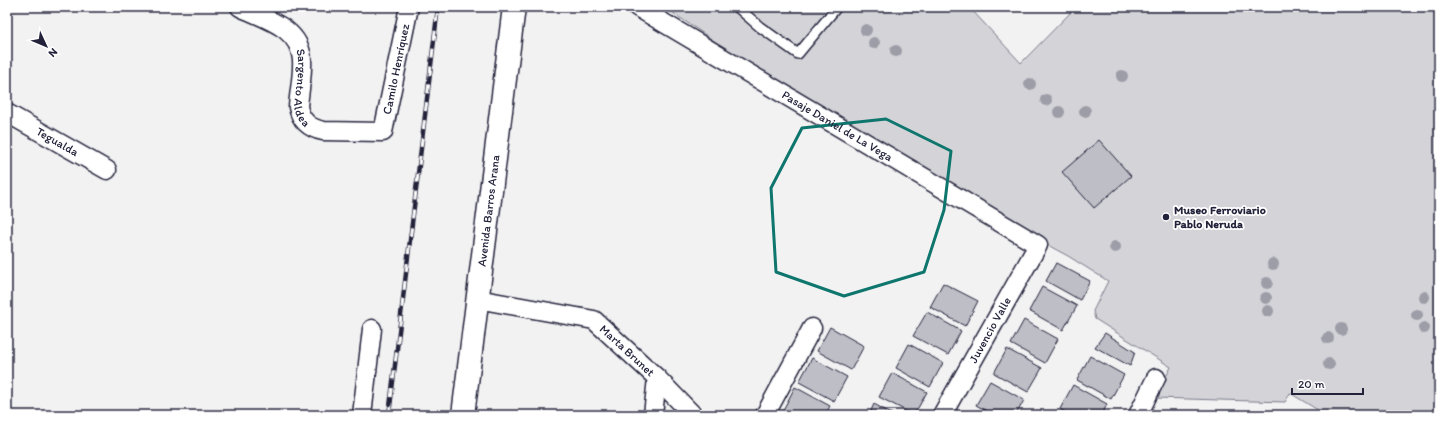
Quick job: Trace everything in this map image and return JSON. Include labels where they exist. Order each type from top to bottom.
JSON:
[{"type":"main road","name":"Avenida Barros Arana","points":[[463,415],[514,7]]},
{"type":"street","name":"Sargento Aldea","points":[[240,7],[280,26],[289,32],[297,41],[302,61],[298,107],[307,124],[314,129],[323,131],[383,132]]},
{"type":"street","name":"Camilo Henríquez","points":[[383,132],[409,7]]},
{"type":"street","name":"Pasaje Daniel de La Vega","points":[[637,7],[1038,245]]},
{"type":"street","name":"Tegualda","points":[[7,113],[107,170]]},
{"type":"street","name":"Juvencio Valle","points":[[942,415],[1038,245]]},
{"type":"street","name":"Marta Brunet","points":[[477,299],[594,320],[657,378],[692,415]]},
{"type":"street","points":[[765,415],[812,328]]},
{"type":"street","points":[[362,415],[372,329]]},
{"type":"street","points":[[653,415],[657,378]]},
{"type":"street","points":[[1138,415],[1156,378]]},
{"type":"lane","points":[[737,7],[760,27],[798,54],[837,7]]},
{"type":"highlighted area","points":[[886,119],[951,151],[944,210],[924,272],[844,296],[776,272],[771,188],[802,128]]},
{"type":"shaded area","name":"Museo Ferroviario Pablo Neruda","points":[[664,7],[969,7],[1021,63],[1076,7],[1439,7],[1439,415],[1326,415],[1290,393],[1285,402],[1155,398],[1171,367],[1095,319],[1093,311],[1108,281],[1068,256],[966,201],[790,92]]},
{"type":"building","points":[[1099,140],[1131,176],[1094,208],[1062,172]]},
{"type":"building","points":[[1056,263],[1090,281],[1080,300],[1046,281]]},
{"type":"building","points":[[943,283],[978,301],[965,326],[930,307]]},
{"type":"building","points":[[1042,287],[1077,306],[1063,330],[1029,311]]},
{"type":"building","points":[[927,312],[961,331],[948,355],[913,336]]},
{"type":"building","points":[[1024,320],[1058,339],[1045,363],[1011,344]]},
{"type":"building","points":[[830,327],[864,346],[851,370],[817,351]]},
{"type":"building","points":[[1105,333],[1135,352],[1130,366],[1095,347]]},
{"type":"building","points":[[909,344],[943,363],[930,387],[896,368]]},
{"type":"building","points":[[1007,349],[1042,368],[1028,392],[994,373]]},
{"type":"building","points":[[1090,356],[1124,375],[1111,399],[1077,380]]},
{"type":"building","points":[[812,358],[847,377],[834,401],[799,382]]},
{"type":"building","points":[[892,373],[927,392],[914,415],[879,397]]},
{"type":"building","points":[[990,381],[1024,400],[1016,415],[994,415],[976,405]]},
{"type":"building","points":[[1073,385],[1107,404],[1102,415],[1070,415],[1060,409]]},
{"type":"building","points":[[795,387],[830,406],[825,415],[789,415],[782,412]]},
{"type":"building","points":[[874,404],[894,415],[869,415]]},
{"type":"building","points":[[973,410],[981,415],[970,415]]},
{"type":"railway","points":[[389,415],[438,7]]},
{"type":"place","name":"Museo Ferroviario Pablo Neruda","points":[[1166,217]]}]
